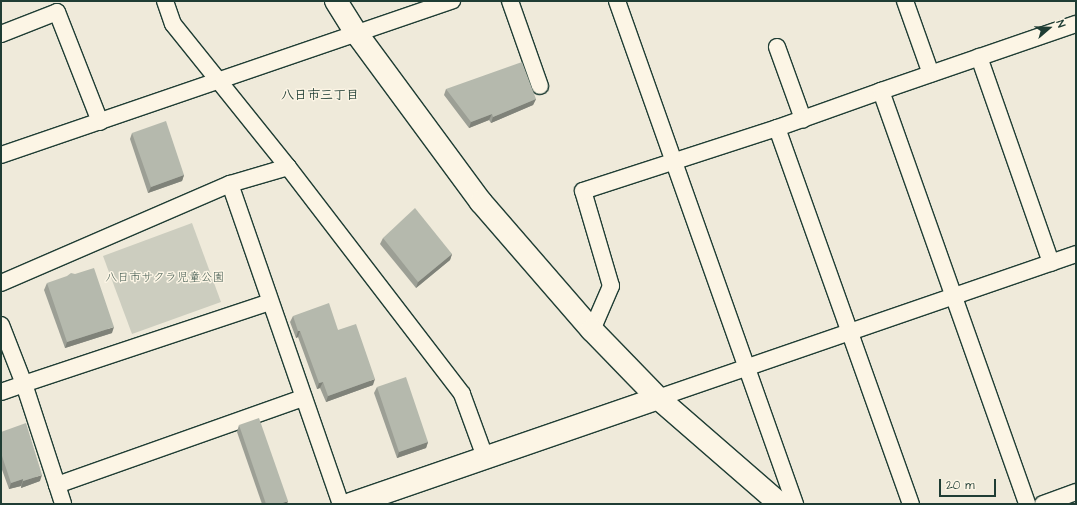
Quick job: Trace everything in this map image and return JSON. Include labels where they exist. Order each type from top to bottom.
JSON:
[{"type":"street","points":[[165,1],[173,24],[288,167],[462,394],[485,457]]},
{"type":"street","points":[[336,1],[357,34],[481,202],[592,330],[658,398],[780,504]]},
{"type":"street","points":[[1,155],[220,82],[452,1]]},
{"type":"street","points":[[510,1],[540,86]]},
{"type":"street","points":[[617,1],[795,504]]},
{"type":"street","points":[[905,1],[931,74]]},
{"type":"street","points":[[1,34],[57,12],[100,122]]},
{"type":"street","points":[[592,330],[611,286],[582,191],[674,163],[1076,24]]},
{"type":"street","points":[[777,47],[803,119]]},
{"type":"street","points":[[979,57],[1051,262]]},
{"type":"street","points":[[881,91],[1027,504]]},
{"type":"street","points":[[777,128],[911,504]]},
{"type":"street","points":[[1,283],[230,184],[288,167]]},
{"type":"street","points":[[230,184],[341,504]]},
{"type":"street","points":[[351,504],[1076,254]]},
{"type":"street","points":[[1,392],[270,302]]},
{"type":"street","points":[[1,325],[24,384],[63,504]]},
{"type":"street","points":[[57,485],[303,398]]},
{"type":"street","points":[[1043,504],[1076,492]]},
{"type":"green space","name":"八日市サクラ児童公園","points":[[192,223],[221,302],[132,334],[103,256]]},
{"type":"building","points":[[522,62],[536,99],[493,117],[492,114],[471,122],[446,89]]},
{"type":"building","points":[[166,121],[184,175],[151,187],[132,133]]},
{"type":"building","points":[[415,208],[452,254],[418,282],[383,238]]},
{"type":"building","points":[[94,268],[114,327],[67,342],[47,283],[67,276],[71,273],[75,274]]},
{"type":"building","points":[[329,303],[338,330],[356,324],[375,379],[328,396],[323,382],[319,383],[293,316]]},
{"type":"building","points":[[406,377],[428,442],[399,452],[377,387]]},
{"type":"building","points":[[259,418],[288,501],[280,504],[266,504],[239,425]]},
{"type":"building","points":[[26,423],[42,475],[11,483],[1,456],[1,432]]},
{"type":"district","name":"八日市三丁目","points":[[320,95]]}]
